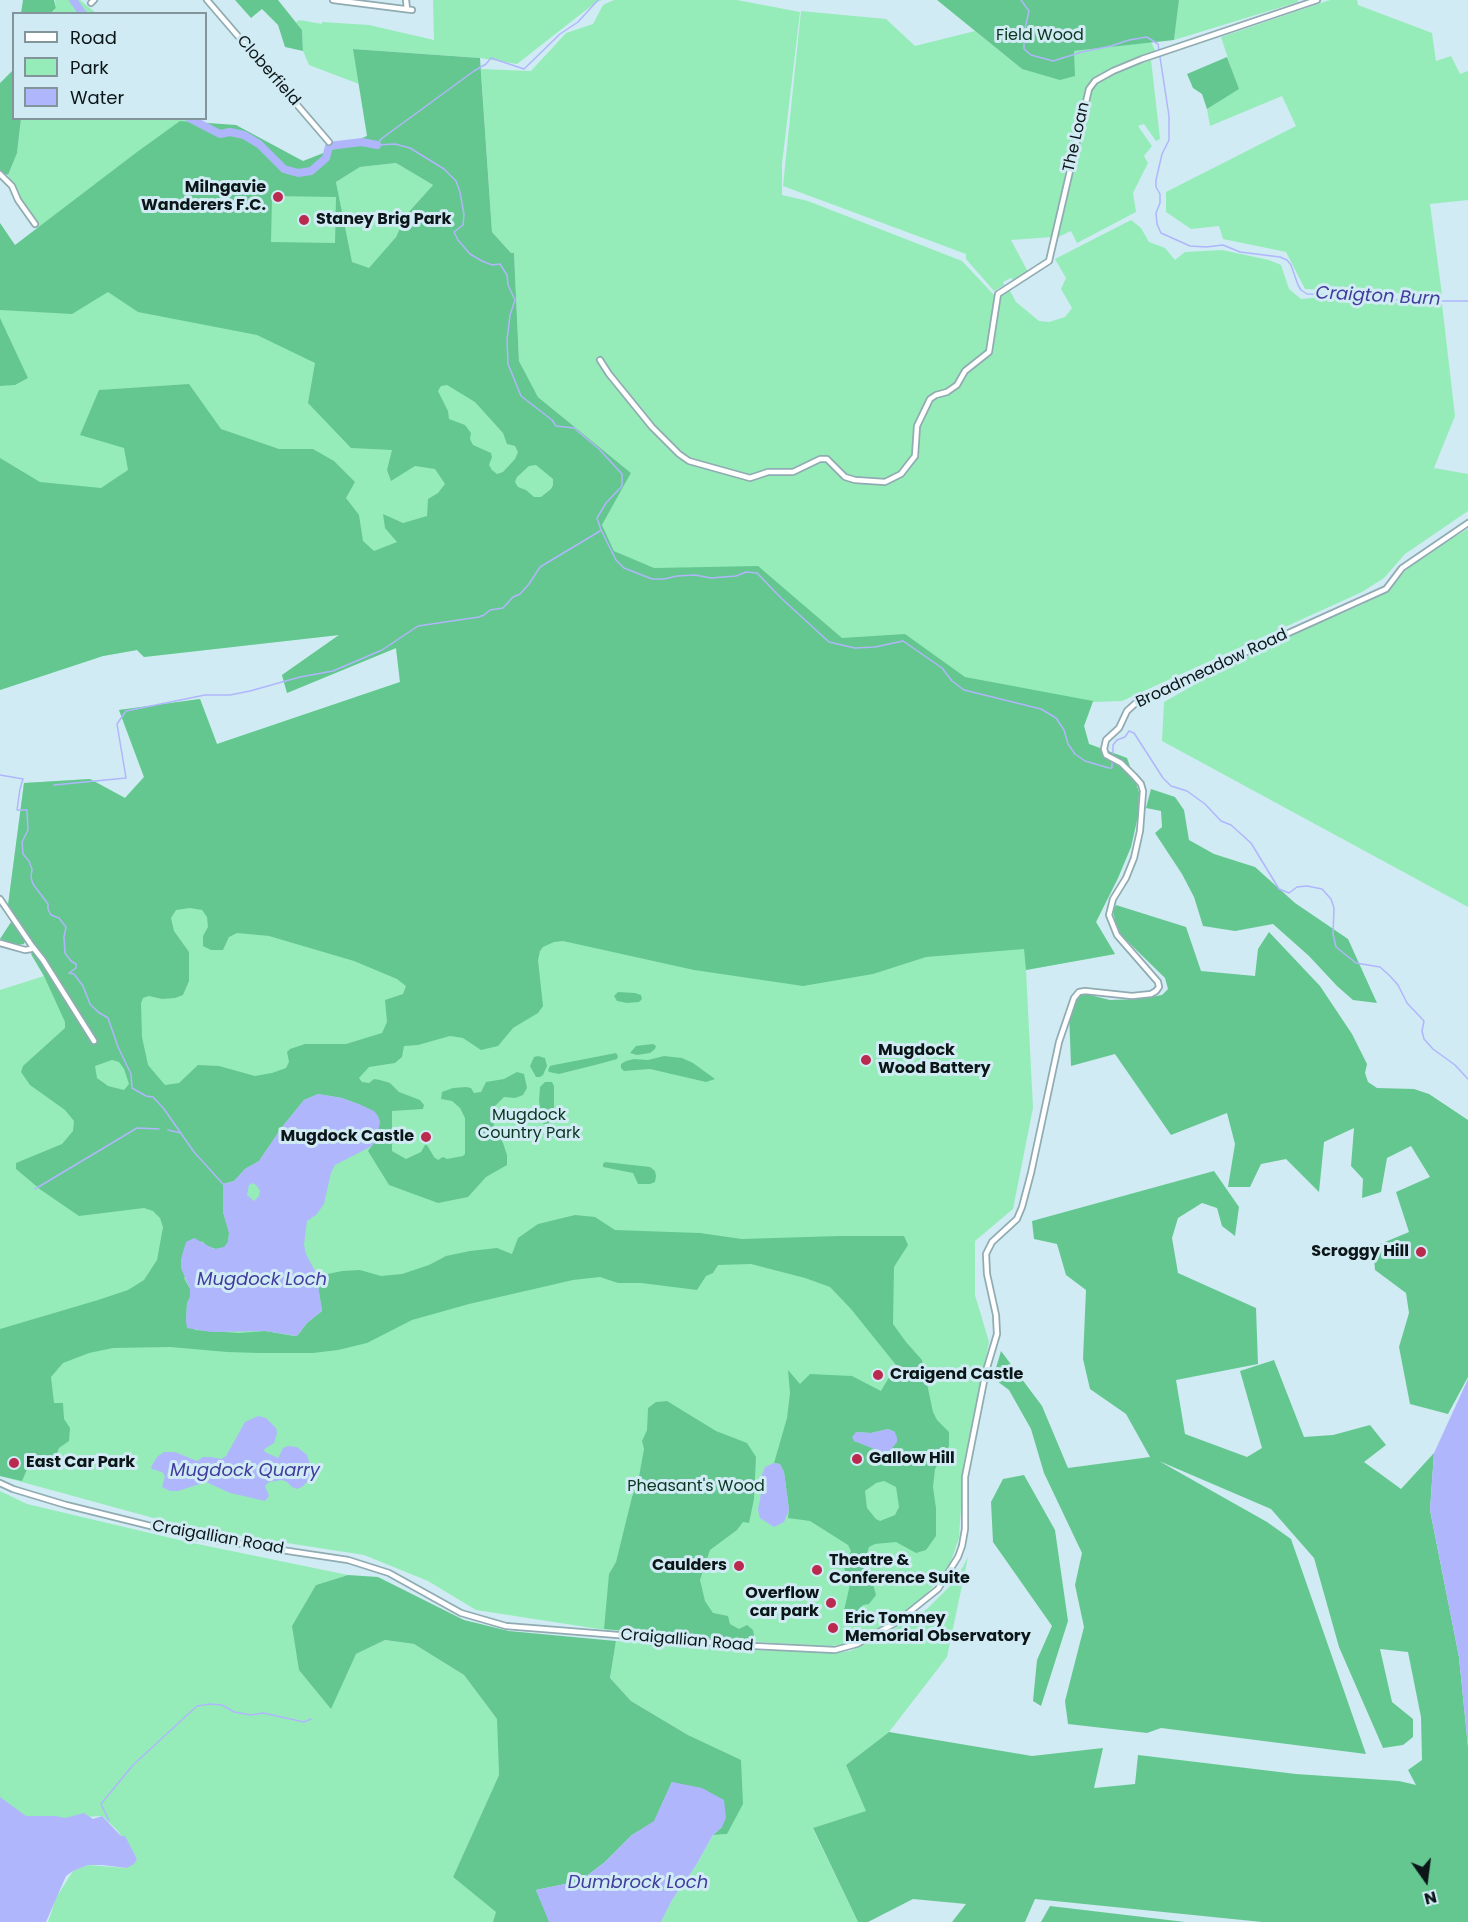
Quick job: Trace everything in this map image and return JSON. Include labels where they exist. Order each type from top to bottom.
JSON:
[{"type":"street","name":"Cloberfield","points":[[207,0],[329,142]]},
{"type":"street","points":[[333,0],[409,10],[406,0]]},
{"type":"street","name":"The Loan","points":[[600,360],[652,426],[689,461],[750,478],[768,472],[793,472],[820,459],[827,459],[846,477],[855,480],[885,482],[901,474],[915,456],[917,426],[930,399],[957,385],[965,372],[989,352],[998,294],[1049,261],[1089,89],[1095,81],[1113,71],[1160,53],[1317,0]]},
{"type":"street","points":[[0,174],[12,186],[18,200],[35,224]]},
{"type":"street","name":"Broadmeadow Road","points":[[1031,1173],[1059,1042],[1074,998],[1079,992],[1085,991],[1132,996],[1151,994],[1159,987],[1158,982],[1117,935],[1109,915],[1113,898],[1126,878],[1134,858],[1142,807],[1141,784],[1118,762],[1108,757],[1104,749],[1106,740],[1119,728],[1127,711],[1138,701],[1386,589],[1402,568],[1468,523]]},
{"type":"street","points":[[0,899],[44,960],[94,1041]]},
{"type":"street","points":[[0,944],[25,950],[31,949],[32,946]]},
{"type":"street","name":"Craigallian Road","points":[[0,1483],[66,1506],[195,1537],[348,1560],[388,1573],[461,1613],[506,1626],[754,1646],[835,1650],[845,1648],[874,1636],[920,1606],[938,1588],[958,1557],[965,1529],[965,1477],[986,1371],[997,1334],[986,1254],[992,1242],[1017,1220],[1031,1173]]},
{"type":"green space","points":[[23,0],[54,0],[56,8],[52,12],[21,12]]},
{"type":"green space","points":[[55,0],[80,0],[95,12],[53,12],[56,8]]},
{"type":"green space","points":[[235,0],[278,0],[302,30],[303,51],[285,47],[278,25],[262,9],[251,18]]},
{"type":"green space","points":[[433,0],[602,0],[595,3],[517,64],[480,58],[354,49],[359,84],[309,65],[303,51],[302,30],[296,22],[300,20],[322,24],[322,22],[369,25],[434,40]]},
{"type":"green space","name":"Mugdock Country Park","points":[[614,0],[737,0],[800,12],[782,164],[782,195],[808,201],[962,261],[995,296],[991,336],[986,354],[964,368],[960,378],[965,380],[967,373],[991,355],[1000,295],[1009,289],[1016,302],[1039,321],[1049,322],[1065,317],[1072,308],[1061,289],[1066,278],[1055,259],[1131,220],[1141,228],[1149,242],[1165,248],[1175,260],[1185,252],[1222,250],[1269,260],[1281,265],[1289,289],[1301,299],[1323,297],[1442,304],[1455,416],[1434,468],[1468,474],[1468,511],[1405,554],[1384,578],[1362,592],[1122,701],[1093,702],[1084,726],[1089,744],[1127,758],[1139,792],[1138,816],[1131,847],[1096,922],[1115,954],[1026,970],[1033,1108],[1013,1209],[975,1241],[975,1295],[989,1342],[963,1477],[959,1538],[949,1567],[924,1597],[896,1618],[846,1644],[831,1646],[775,1643],[599,1629],[476,1610],[428,1581],[364,1555],[190,1528],[0,1476],[0,990],[44,976],[31,954],[37,948],[8,905],[24,783],[90,779],[125,798],[144,777],[119,710],[200,699],[217,744],[400,682],[396,648],[287,693],[282,675],[339,635],[144,657],[137,650],[103,656],[0,690],[0,223],[15,246],[38,229],[19,206],[8,175],[17,152],[21,120],[201,120],[205,124],[182,122],[336,197],[355,314],[511,253],[492,232],[481,69],[531,71],[566,33],[593,24],[603,5]],"holes":[[[514,253],[519,361],[538,397],[631,473],[602,525],[614,551],[643,564],[611,554],[515,357]]]},
{"type":"green space","name":"Field Wood","points":[[937,0],[1179,0],[1174,40],[1074,51],[1075,76],[1060,80],[1022,69]]},
{"type":"green space","points":[[1179,0],[1298,0],[1298,2],[1174,40]]},
{"type":"green space","points":[[1330,0],[1357,0],[1358,5],[1432,33],[1436,61],[1451,56],[1460,74],[1468,71],[1468,200],[1430,204],[1442,295],[1305,289],[1286,252],[1223,239],[1219,226],[1191,229],[1166,212],[1166,192],[1296,126],[1282,96],[1210,126],[1207,109],[1238,89],[1221,37]]},
{"type":"green space","points":[[801,11],[886,19],[915,46],[975,31],[1022,69],[1074,51],[1151,42],[1156,52],[1099,74],[1088,84],[1052,237],[1011,240],[1028,272],[1014,281],[1011,278],[1003,282],[1004,285],[994,291],[966,259],[966,254],[783,186]]},
{"type":"green space","points":[[353,49],[480,58],[492,232],[511,253],[514,253],[519,361],[538,397],[631,473],[602,525],[614,551],[654,568],[758,566],[842,638],[905,634],[965,677],[1093,701],[1084,726],[1089,744],[1127,758],[1139,792],[1138,816],[1131,847],[1096,922],[1115,954],[1026,970],[1024,949],[926,957],[873,974],[803,986],[694,970],[563,941],[543,947],[538,960],[543,1006],[538,1013],[513,1028],[498,1046],[481,1050],[463,1038],[450,1036],[418,1045],[404,1046],[402,1057],[395,1063],[369,1067],[359,1078],[362,1082],[369,1083],[374,1079],[390,1083],[399,1092],[420,1100],[424,1105],[423,1109],[392,1111],[392,1151],[406,1159],[421,1152],[427,1145],[438,1160],[443,1157],[447,1159],[465,1154],[465,1118],[460,1108],[452,1101],[441,1099],[442,1092],[466,1087],[471,1088],[474,1093],[481,1092],[486,1082],[504,1079],[517,1072],[524,1074],[527,1088],[523,1095],[515,1098],[504,1097],[492,1109],[494,1127],[503,1143],[507,1165],[486,1177],[468,1197],[438,1203],[389,1185],[368,1151],[376,1140],[361,1105],[342,1098],[318,1094],[304,1100],[259,1161],[245,1169],[234,1181],[223,1184],[223,1212],[229,1232],[228,1242],[224,1248],[219,1250],[207,1246],[202,1241],[184,1278],[190,1289],[186,1321],[195,1330],[239,1333],[265,1331],[298,1335],[307,1323],[322,1311],[317,1279],[323,1275],[360,1270],[381,1276],[402,1274],[429,1265],[446,1256],[470,1251],[497,1248],[512,1254],[518,1238],[538,1224],[575,1215],[595,1217],[615,1230],[700,1233],[742,1239],[904,1236],[908,1245],[894,1267],[893,1324],[922,1360],[933,1412],[937,1420],[949,1432],[949,1446],[935,1469],[933,1487],[936,1536],[926,1550],[916,1553],[896,1542],[875,1544],[869,1547],[866,1557],[876,1595],[869,1604],[863,1605],[850,1618],[843,1615],[851,1580],[846,1575],[844,1567],[851,1551],[848,1545],[810,1521],[788,1518],[784,1472],[780,1464],[774,1463],[787,1418],[790,1393],[788,1370],[800,1384],[810,1374],[852,1376],[881,1391],[896,1365],[851,1309],[830,1287],[751,1264],[718,1265],[713,1273],[706,1276],[697,1290],[641,1283],[618,1283],[600,1277],[573,1280],[412,1320],[367,1343],[338,1350],[313,1353],[259,1353],[170,1347],[113,1348],[89,1353],[63,1363],[51,1377],[54,1403],[63,1403],[64,1419],[70,1428],[69,1441],[59,1448],[54,1460],[28,1467],[22,1481],[0,1476],[0,1329],[128,1290],[144,1280],[157,1260],[163,1227],[160,1218],[153,1211],[144,1208],[79,1216],[41,1190],[16,1169],[16,1163],[62,1144],[73,1131],[74,1121],[65,1110],[30,1085],[21,1072],[23,1066],[65,1028],[65,1022],[44,976],[31,954],[37,948],[8,905],[24,783],[90,779],[125,798],[144,777],[119,710],[200,699],[217,744],[400,682],[396,648],[287,693],[282,675],[339,635],[144,657],[137,650],[103,656],[0,690],[0,458],[40,482],[101,488],[128,470],[124,448],[80,435],[99,390],[189,384],[221,429],[279,449],[313,449],[334,461],[355,482],[346,498],[359,515],[363,541],[374,551],[397,542],[385,528],[383,514],[403,523],[427,516],[428,499],[438,493],[445,484],[435,469],[415,466],[391,481],[387,470],[392,450],[351,448],[308,403],[315,363],[257,335],[138,312],[108,292],[72,314],[0,310],[0,223],[15,245],[180,121],[236,125],[303,161],[367,136]],"holes":[[[396,163],[433,185],[406,215],[396,237],[369,268],[352,262],[336,182],[360,167]],[[272,196],[336,197],[335,243],[271,242]],[[447,385],[475,402],[503,433],[507,444],[515,446],[518,452],[515,459],[503,472],[497,474],[492,470],[489,465],[491,453],[473,445],[470,439],[471,433],[465,425],[449,419],[448,411],[438,391],[441,386]],[[536,465],[553,479],[553,485],[541,497],[534,497],[518,487],[515,482],[529,466]],[[190,908],[202,910],[207,917],[208,927],[203,936],[203,946],[211,950],[223,950],[229,937],[237,933],[269,936],[354,961],[397,979],[406,986],[403,994],[385,1000],[387,1022],[382,1033],[346,1044],[305,1044],[290,1049],[287,1052],[289,1062],[286,1068],[272,1073],[255,1076],[219,1066],[198,1065],[179,1083],[165,1085],[148,1065],[142,1037],[141,1003],[143,998],[149,996],[162,999],[183,995],[189,981],[189,952],[174,931],[171,918],[176,910]],[[112,1060],[119,1062],[124,1069],[129,1084],[124,1090],[108,1086],[97,1078],[95,1066]],[[888,1429],[895,1432],[889,1452],[854,1441],[856,1432],[871,1433]],[[884,1481],[896,1487],[899,1507],[895,1515],[880,1521],[876,1519],[867,1508],[865,1491],[876,1483]]]},
{"type":"green space","points":[[1227,57],[1239,89],[1207,109],[1202,94],[1193,88],[1187,74]]},
{"type":"green space","points":[[1151,60],[1160,139],[1156,141],[1144,124],[1138,126],[1152,146],[1144,156],[1148,163],[1133,193],[1136,212],[1077,243],[1071,231],[1056,238],[1092,89],[1112,74]]},
{"type":"green space","points":[[12,71],[12,120],[21,120],[17,153],[8,175],[0,172],[0,83]]},
{"type":"green space","points":[[396,163],[433,185],[406,215],[396,237],[369,269],[351,262],[336,182],[360,167]]},
{"type":"green space","points":[[0,318],[28,378],[15,385],[0,386]]},
{"type":"green space","points":[[1468,529],[1468,907],[1162,741],[1164,702],[1220,670],[1294,633],[1359,606],[1388,591],[1406,570],[1435,548]]},
{"type":"green space","points":[[1151,789],[1175,797],[1184,810],[1189,840],[1214,854],[1255,867],[1295,903],[1348,939],[1377,1003],[1353,1000],[1273,924],[1235,931],[1203,926],[1194,897],[1155,833],[1162,827],[1161,811],[1146,808]]},
{"type":"green space","points":[[1116,905],[1186,927],[1201,971],[1255,976],[1258,949],[1269,932],[1320,986],[1352,1034],[1367,1064],[1365,1073],[1368,1082],[1377,1088],[1414,1089],[1429,1094],[1468,1120],[1468,1377],[1448,1414],[1410,1404],[1399,1347],[1409,1313],[1406,1293],[1375,1270],[1373,1247],[1409,1232],[1396,1192],[1430,1177],[1411,1146],[1387,1158],[1381,1192],[1362,1198],[1363,1179],[1351,1166],[1354,1128],[1324,1142],[1319,1192],[1286,1159],[1261,1164],[1250,1187],[1228,1187],[1235,1144],[1227,1113],[1171,1135],[1115,1054],[1071,1066],[1069,1012],[1075,997],[1082,993],[1110,1000],[1139,999],[1162,995],[1168,989],[1165,978],[1118,932],[1113,912]]},
{"type":"green space","points":[[11,922],[22,933],[24,944],[18,945],[0,939]]},
{"type":"green space","points":[[618,992],[635,993],[641,995],[642,999],[639,1002],[627,1003],[617,1001],[614,996]]},
{"type":"green space","points":[[653,1044],[656,1046],[655,1049],[650,1053],[637,1055],[630,1053],[636,1046]]},
{"type":"green space","points":[[616,1053],[617,1059],[559,1074],[548,1070],[550,1066]]},
{"type":"green space","points":[[664,1056],[682,1058],[715,1079],[706,1082],[650,1069],[624,1071],[621,1068],[621,1064],[626,1061],[648,1060]]},
{"type":"green space","points":[[534,1057],[545,1058],[547,1066],[543,1075],[536,1077],[530,1066]]},
{"type":"green space","points":[[545,1082],[552,1082],[554,1086],[554,1108],[549,1123],[543,1124],[539,1101],[540,1087]]},
{"type":"green space","points":[[605,1162],[650,1167],[655,1171],[655,1182],[638,1184],[633,1173],[603,1167]]},
{"type":"green space","points":[[1214,1171],[1239,1207],[1235,1236],[1222,1226],[1217,1208],[1202,1203],[1178,1218],[1172,1238],[1178,1273],[1256,1308],[1258,1364],[1176,1380],[1185,1434],[1247,1457],[1262,1448],[1240,1371],[1274,1360],[1304,1437],[1333,1435],[1370,1425],[1386,1445],[1364,1462],[1401,1489],[1434,1453],[1430,1510],[1459,1657],[1468,1747],[1468,1922],[1262,1922],[1035,1899],[1025,1922],[952,1922],[966,1904],[913,1899],[868,1922],[858,1922],[813,1828],[866,1811],[846,1765],[889,1732],[1032,1756],[1103,1748],[1094,1788],[1135,1784],[1138,1755],[1296,1774],[1399,1781],[1416,1785],[1408,1770],[1422,1760],[1421,1717],[1408,1652],[1380,1649],[1392,1702],[1413,1719],[1413,1737],[1403,1745],[1383,1748],[1339,1647],[1314,1558],[1271,1509],[1159,1461],[1267,1522],[1291,1539],[1366,1754],[1161,1728],[1147,1733],[1068,1724],[1065,1701],[1084,1627],[1075,1585],[1082,1553],[1044,1473],[1031,1429],[1009,1390],[993,1378],[1001,1351],[1042,1406],[1068,1468],[1150,1457],[1126,1414],[1090,1389],[1083,1359],[1086,1290],[1066,1275],[1057,1244],[1034,1239],[1032,1221]]},
{"type":"green space","name":"Pheasant's Wood","points":[[667,1401],[716,1431],[747,1443],[756,1457],[754,1499],[749,1523],[743,1522],[737,1530],[710,1550],[700,1580],[705,1601],[713,1613],[728,1616],[730,1624],[739,1629],[747,1625],[753,1630],[754,1636],[749,1642],[604,1629],[609,1574],[616,1562],[632,1497],[638,1482],[644,1449],[642,1441],[647,1430],[648,1408],[656,1402]]},
{"type":"green space","points":[[1024,1475],[1055,1530],[1068,1621],[1041,1706],[1033,1701],[1037,1660],[1052,1626],[993,1542],[991,1502],[1003,1479]]},
{"type":"green space","points":[[0,1491],[27,1504],[188,1542],[348,1575],[316,1585],[356,1654],[385,1640],[414,1644],[464,1675],[498,1720],[499,1775],[453,1877],[497,1912],[493,1922],[48,1922],[56,1898],[73,1871],[88,1865],[127,1868],[137,1859],[117,1830],[102,1816],[65,1818],[25,1816],[0,1798]]},
{"type":"green space","points":[[968,1557],[947,1657],[889,1732],[846,1765],[867,1811],[813,1829],[858,1922],[661,1922],[672,1900],[695,1867],[713,1835],[727,1834],[741,1761],[688,1735],[631,1701],[610,1678],[616,1641],[753,1650],[837,1653],[850,1651],[876,1640],[927,1609],[956,1580]]},
{"type":"green space","points":[[348,1575],[378,1577],[464,1620],[509,1631],[616,1641],[610,1678],[631,1701],[688,1735],[741,1760],[743,1804],[727,1834],[713,1835],[722,1827],[672,1782],[654,1822],[632,1835],[605,1862],[580,1881],[536,1890],[550,1922],[493,1922],[496,1912],[453,1877],[499,1775],[497,1719],[464,1675],[414,1644],[385,1640],[356,1654],[331,1709],[299,1670],[292,1626],[316,1585]]},
{"type":"green space","points":[[1050,1906],[1185,1922],[1041,1922]]},
{"type":"water","name":"Mugdock Loch","points":[[318,1094],[342,1098],[374,1111],[380,1122],[376,1141],[372,1146],[335,1165],[324,1204],[316,1215],[307,1221],[304,1245],[316,1273],[322,1311],[307,1323],[297,1336],[265,1331],[211,1332],[187,1328],[187,1303],[190,1289],[181,1268],[186,1242],[194,1238],[214,1249],[224,1247],[228,1242],[229,1233],[223,1212],[223,1184],[234,1181],[245,1169],[259,1161],[304,1100]],"holes":[[[253,1183],[260,1191],[254,1201],[247,1195],[249,1185]]]},
{"type":"water","points":[[1468,1379],[1468,1747],[1459,1657],[1430,1510],[1434,1453]]},
{"type":"water","name":"Mugdock Quarry","points":[[258,1416],[266,1418],[276,1428],[277,1433],[274,1443],[264,1450],[265,1452],[278,1458],[283,1448],[288,1446],[297,1447],[307,1455],[311,1468],[310,1479],[302,1487],[297,1489],[282,1480],[269,1482],[265,1486],[269,1496],[265,1501],[230,1493],[206,1482],[178,1491],[170,1491],[162,1487],[165,1476],[151,1467],[157,1457],[164,1452],[175,1452],[197,1461],[203,1457],[221,1459],[226,1456],[245,1422]]},
{"type":"water","points":[[888,1429],[895,1432],[897,1438],[897,1442],[889,1452],[884,1453],[854,1441],[852,1437],[856,1432],[871,1433]]},
{"type":"water","points":[[774,1463],[780,1464],[784,1472],[789,1510],[784,1522],[774,1527],[760,1518],[758,1510],[762,1488],[761,1477],[765,1467]]},
{"type":"water","name":"Dumbrock Loch","points":[[672,1782],[702,1788],[724,1800],[726,1818],[672,1900],[661,1922],[549,1922],[536,1890],[580,1881],[605,1862],[632,1835],[654,1821]]},
{"type":"water","points":[[0,1797],[26,1816],[65,1818],[84,1813],[93,1819],[102,1816],[121,1836],[125,1836],[137,1859],[127,1868],[88,1865],[73,1871],[66,1876],[46,1922],[0,1922]]},
{"type":"waterway","points":[[73,0],[82,12]]},
{"type":"waterway","name":"Craigton Burn","points":[[378,144],[381,139],[486,64],[491,58],[524,69],[560,34],[578,22],[598,0]]},
{"type":"waterway","name":"Craigton Burn","points":[[1021,0],[1029,11],[1024,33],[1024,49],[1031,55],[1053,61],[1147,37],[1158,44],[1169,116],[1169,140],[1162,154],[1156,180],[1156,187],[1160,194],[1160,203],[1156,213],[1157,224],[1161,233],[1190,246],[1223,245],[1240,252],[1280,257],[1291,265],[1298,285],[1307,294],[1412,301],[1468,301]]},
{"type":"waterway","points":[[193,120],[220,134],[230,132],[244,135],[259,144],[284,169],[298,173],[311,171],[318,165],[326,158],[329,146],[362,142],[377,145]]},
{"type":"waterway","points":[[377,145],[395,144],[410,148],[444,169],[456,181],[464,215],[463,225],[454,232],[470,254],[492,265],[500,264],[507,275],[508,285],[515,300],[510,315],[507,340],[508,364],[521,396],[552,420],[556,426],[574,428],[599,449],[622,474],[622,486],[606,503],[597,518],[616,560],[624,568],[652,579],[695,575],[711,578],[736,576],[746,572],[757,573],[829,642],[855,648],[875,647],[903,641],[942,668],[952,681],[964,690],[1041,709],[1056,718],[1064,730],[1068,744],[1075,754],[1085,761],[1109,768],[1112,768],[1112,762]]},
{"type":"waterway","points":[[54,785],[126,778],[117,724],[126,711],[205,695],[230,695],[333,671],[382,650],[418,626],[479,617],[490,610],[503,608],[513,597],[520,594],[540,567],[600,531]]},
{"type":"waterway","points":[[1113,757],[1113,745],[1117,740],[1125,737],[1129,731],[1134,733],[1163,778],[1171,786],[1187,791],[1205,804],[1221,821],[1231,825],[1251,843],[1279,889],[1289,893],[1297,887],[1322,889],[1331,899],[1334,908],[1333,934],[1336,947],[1356,963],[1380,967],[1390,976],[1398,985],[1407,1003],[1424,1021],[1422,1031],[1424,1039],[1468,1079]]},
{"type":"waterway","points":[[0,775],[23,779],[17,810],[27,810],[28,830],[22,842],[23,854],[32,869],[33,884],[48,904],[51,915],[59,918],[66,927],[65,953],[76,964],[76,968],[69,973],[74,974],[83,986],[90,1004],[108,1018],[131,1074],[132,1088],[146,1096],[153,1097],[194,1152],[223,1184]]},
{"type":"waterway","points":[[35,1189],[137,1128],[159,1129]]},
{"type":"waterway","points":[[168,1130],[181,1133]]},
{"type":"waterway","points":[[109,1821],[101,1804],[133,1765],[197,1706],[222,1705],[234,1712],[251,1715],[263,1713],[304,1722],[311,1719]]},
{"type":"place","name":"Milngavie Wanderers F.C.","points":[[278,197]]},
{"type":"place","name":"Staney Brig Park","points":[[304,220]]},
{"type":"place","name":"Mugdock Wood Battery","points":[[866,1060]]},
{"type":"place","name":"Mugdock Castle","points":[[426,1137]]},
{"type":"place","name":"Scroggy Hill","points":[[1421,1252]]},
{"type":"place","name":"Craigend Castle","points":[[878,1375]]},
{"type":"place","name":"Gallow Hill","points":[[857,1459]]},
{"type":"place","name":"East Car Park","points":[[14,1463]]},
{"type":"place","name":"Caulders","points":[[739,1566]]},
{"type":"place","name":"Theatre & Conference Suite","points":[[817,1570]]},
{"type":"place","name":"Overflow car park","points":[[831,1603]]},
{"type":"place","name":"Eric Tomney Memorial Observatory","points":[[833,1628]]}]
